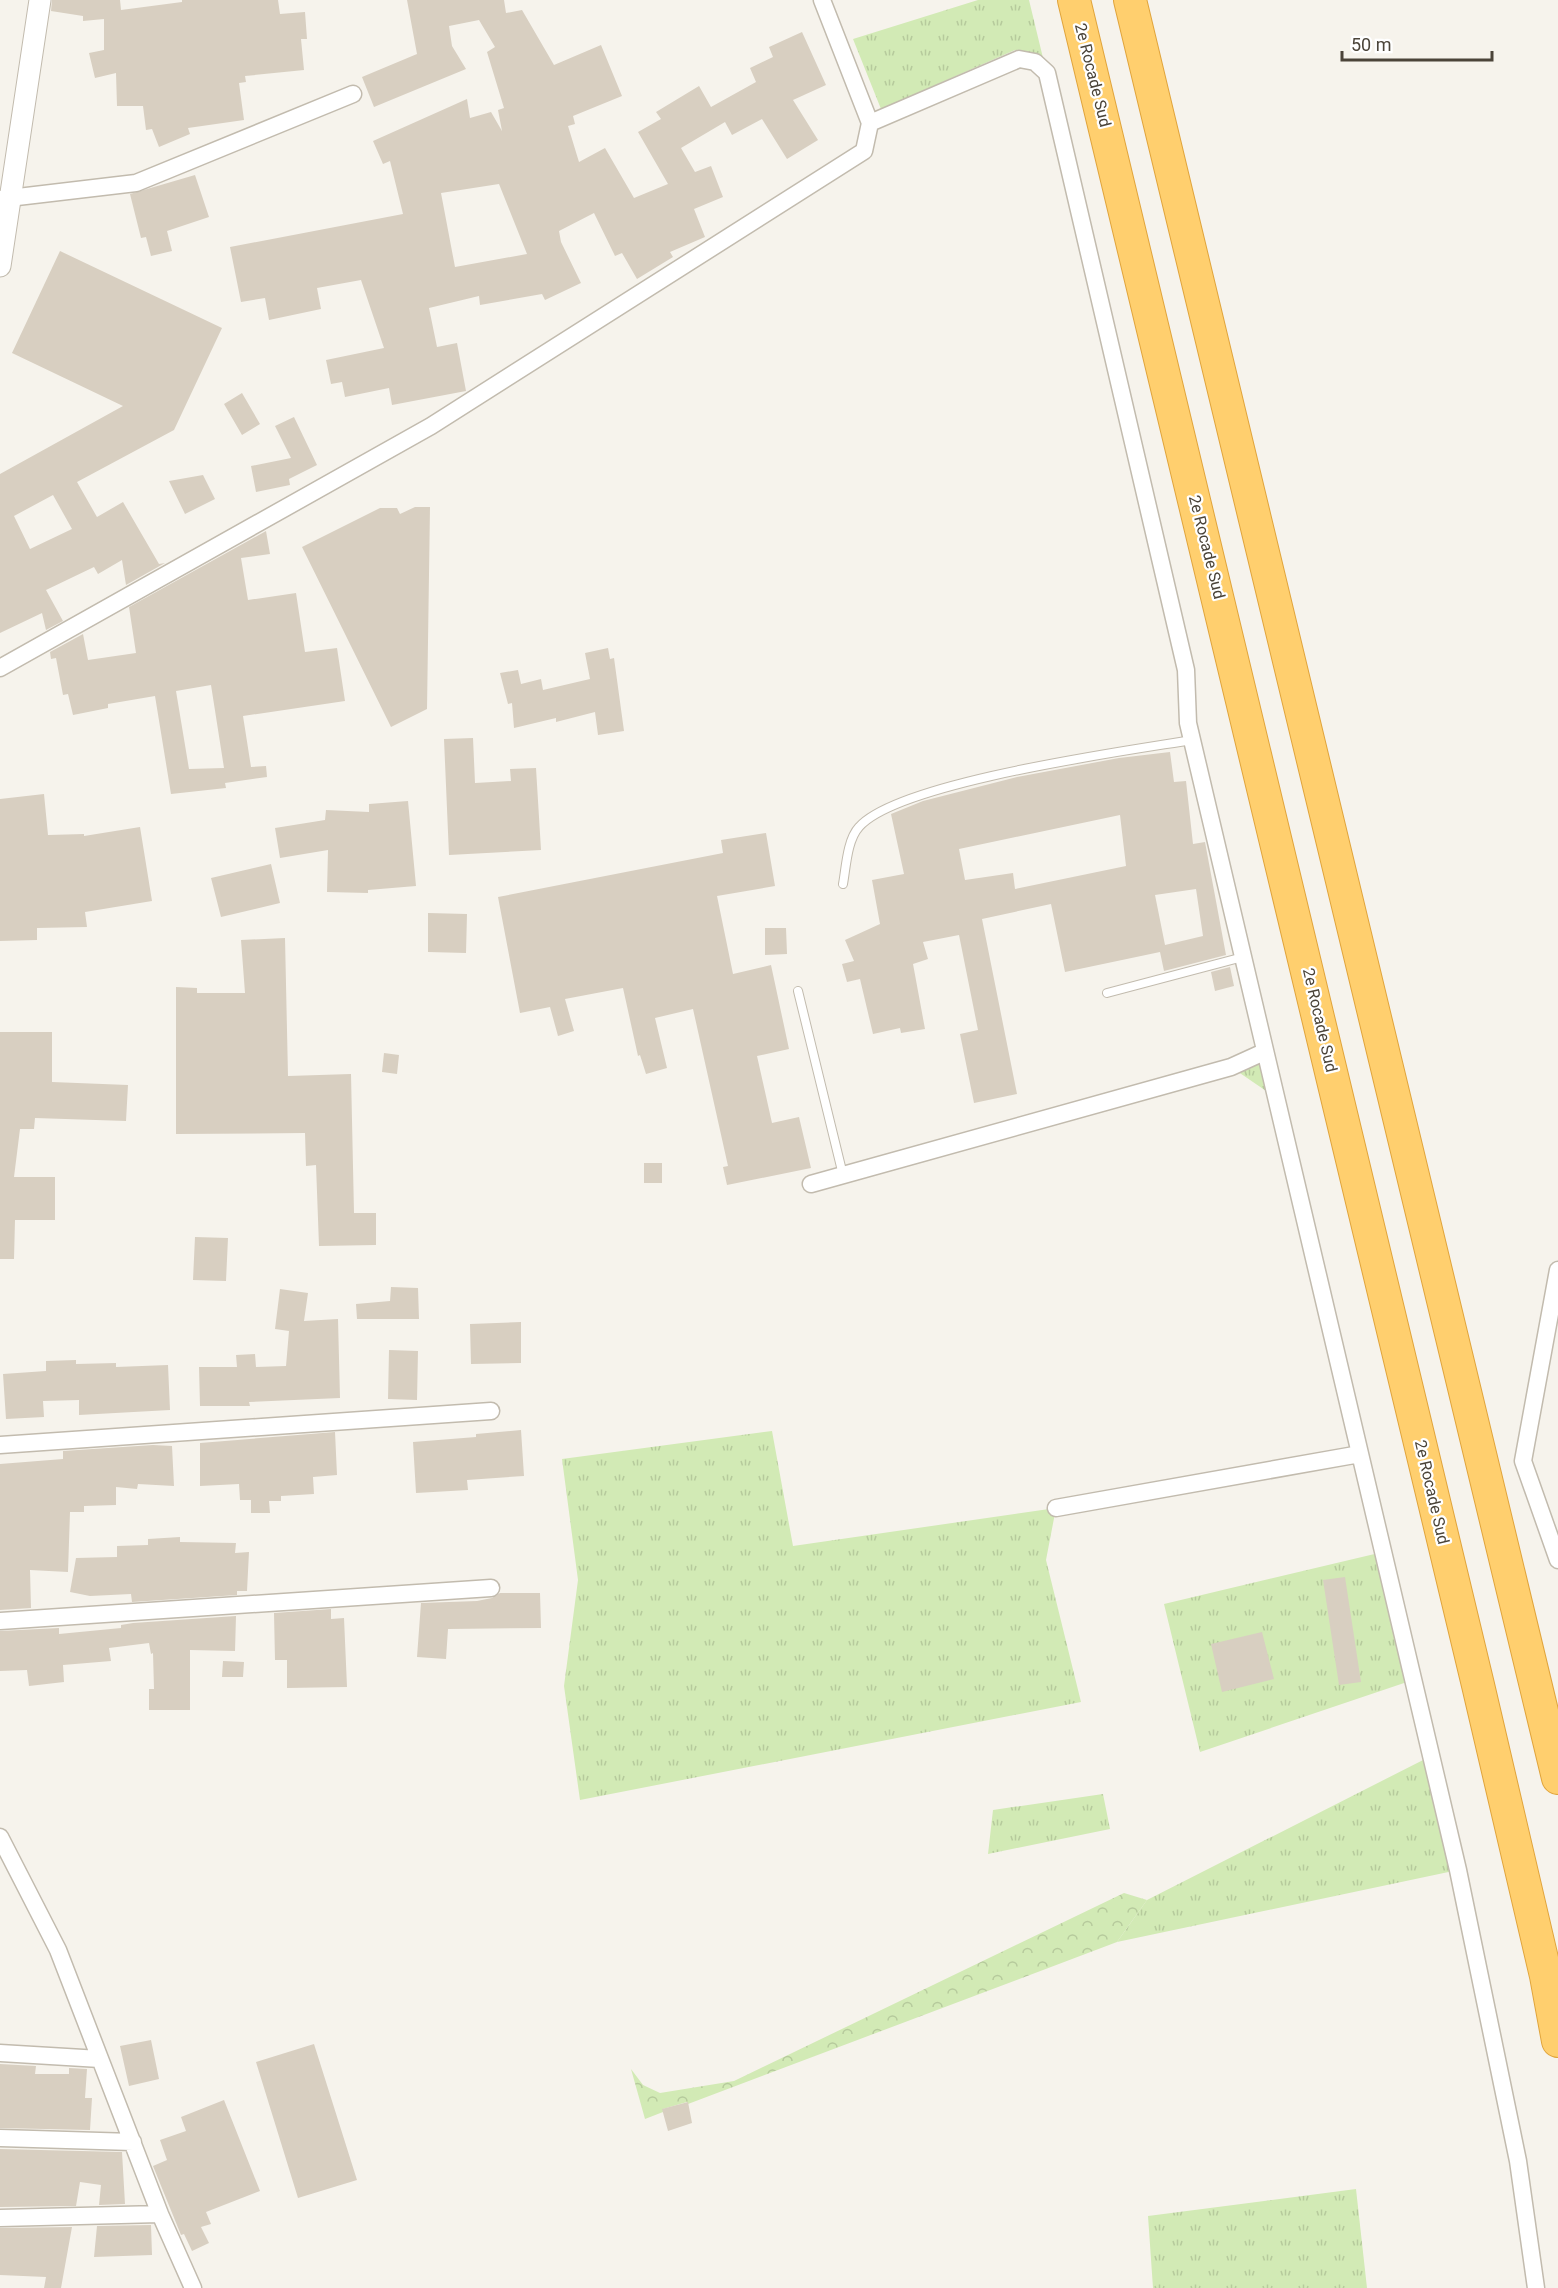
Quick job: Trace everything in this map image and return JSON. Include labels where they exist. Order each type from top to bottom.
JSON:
[{"type":"highway","name":"2e Rocade Sud","points":[[1074,0],[1478,1685],[1546,1976],[1558,2041]]},
{"type":"highway","points":[[1130,0],[1558,1778]]},
{"type":"street","points":[[0,266],[5,198],[40,0]]},
{"type":"street","points":[[0,668],[431,426],[864,151],[870,123],[822,0]]},
{"type":"street","points":[[870,123],[1019,59],[1035,62],[1047,73],[1186,670],[1188,723],[1458,1870],[1518,2161],[1536,2288]]},
{"type":"street","points":[[5,198],[136,183],[352,94]]},
{"type":"street","points":[[811,1184],[1231,1067],[1264,1052]]},
{"type":"street","points":[[1558,1270],[1523,1461],[1558,1560]]},
{"type":"street","points":[[0,1445],[491,1411]]},
{"type":"street","points":[[1056,1508],[1360,1454]]},
{"type":"street","points":[[0,1622],[491,1588]]},
{"type":"street","points":[[0,1837],[58,1950],[160,2214],[193,2288]]},
{"type":"street","points":[[0,2053],[100,2059]]},
{"type":"street","points":[[0,2138],[133,2142]]},
{"type":"street","points":[[0,2218],[160,2214]]},
{"type":"lane","points":[[843,884],[856,830],[865,821],[898,804],[970,783],[1071,760],[1192,740]]},
{"type":"lane","points":[[1107,993],[1244,956]]},
{"type":"lane","points":[[798,992],[843,1175]]},
{"type":"green space","points":[[978,0],[1029,0],[1043,58],[1015,50],[881,109],[853,39]]},
{"type":"green space","points":[[1264,1052],[1275,1097],[1231,1067]]},
{"type":"green space","points":[[772,1431],[793,1546],[1056,1508],[1046,1560],[1081,1702],[580,1800],[564,1686],[578,1580],[562,1459]]},
{"type":"green space","points":[[1383,1552],[1413,1680],[1200,1752],[1164,1604]]},
{"type":"green space","points":[[1431,1756],[1458,1870],[1117,1942],[1147,1900]]},
{"type":"green space","points":[[1103,1794],[1110,1829],[988,1854],[993,1810]]},
{"type":"green space","points":[[1124,1893],[1147,1900],[1117,1942],[688,2104],[687,2102],[663,2109],[663,2112],[645,2119],[631,2069],[643,2085],[660,2093],[734,2081]]},
{"type":"green space","points":[[1356,2189],[1367,2288],[1153,2288],[1148,2216]]},
{"type":"building","points":[[52,0],[120,0],[121,10],[182,2],[182,0],[278,0],[280,14],[305,12],[307,39],[301,39],[304,70],[245,76],[246,82],[239,83],[244,120],[188,128],[190,134],[159,147],[152,129],[146,130],[143,106],[117,106],[116,73],[95,78],[89,53],[104,50],[104,19],[83,21],[83,16],[51,11]]},
{"type":"building","points":[[407,0],[504,0],[506,13],[522,10],[554,65],[601,45],[622,96],[573,116],[575,124],[568,126],[579,162],[605,148],[634,198],[668,184],[638,132],[661,119],[656,112],[699,86],[711,107],[756,82],[750,68],[773,57],[769,47],[802,32],[826,85],[793,100],[818,140],[787,159],[762,119],[732,135],[725,122],[681,148],[695,172],[711,166],[723,197],[694,209],[705,237],[670,252],[673,257],[637,279],[622,253],[615,256],[594,213],[559,231],[561,242],[581,283],[545,300],[542,294],[480,305],[479,296],[429,308],[437,347],[457,343],[466,391],[392,405],[389,388],[345,397],[342,382],[331,384],[326,360],[384,348],[361,280],[317,288],[321,309],[269,320],[265,298],[241,302],[230,247],[403,214],[390,161],[383,164],[373,141],[467,99],[470,118],[491,112],[502,131],[498,110],[504,108],[487,52],[495,47],[479,20],[449,26],[452,46],[466,69],[374,107],[362,77],[417,54]],"holes":[[[499,184],[527,254],[455,267],[441,193]]]},
{"type":"building","points":[[195,175],[209,217],[167,231],[172,251],[151,256],[146,237],[141,238],[130,194]]},
{"type":"building","points":[[60,251],[222,328],[174,430],[77,482],[97,517],[123,502],[159,564],[165,563],[126,585],[122,560],[98,574],[94,567],[46,590],[63,621],[46,630],[42,613],[0,633],[0,474],[123,406],[12,353]],"holes":[[[53,495],[72,529],[30,549],[14,516]]]},
{"type":"building","points":[[242,393],[260,424],[242,435],[224,404]]},
{"type":"building","points":[[294,417],[317,465],[289,479],[290,485],[256,492],[251,466],[291,458],[275,426]]},
{"type":"building","points":[[203,475],[215,499],[185,514],[169,481]]},
{"type":"building","points":[[415,507],[430,507],[427,709],[391,727],[302,547],[380,508],[397,508],[400,514]]},
{"type":"building","points":[[266,531],[270,554],[241,558],[248,600],[296,593],[305,652],[337,648],[345,701],[243,716],[251,767],[266,766],[267,777],[225,783],[226,788],[171,794],[155,696],[108,704],[108,708],[73,715],[68,694],[63,695],[56,658],[51,659],[50,652],[83,634],[88,660],[136,653],[129,607]],"holes":[[[211,685],[224,768],[189,769],[176,691]]]},
{"type":"building","points":[[608,648],[610,659],[614,658],[624,731],[598,735],[595,712],[556,722],[556,718],[514,728],[512,703],[508,704],[500,673],[518,670],[521,684],[541,679],[543,690],[590,679],[585,653]]},
{"type":"building","points":[[473,738],[475,783],[511,781],[510,769],[536,768],[541,850],[449,855],[444,739]]},
{"type":"building","points":[[1170,752],[1174,782],[1186,781],[1193,844],[1205,842],[1226,955],[1164,971],[1160,952],[1065,972],[1051,904],[982,919],[1017,1094],[974,1103],[960,1034],[978,1030],[959,935],[923,942],[928,959],[913,964],[925,1029],[901,1033],[900,1028],[873,1034],[860,979],[847,982],[842,964],[854,961],[845,940],[880,924],[872,880],[904,874],[891,814],[923,801],[1017,777],[1119,758]],"holes":[[[1120,815],[1126,866],[1015,889],[1013,873],[965,880],[959,849]],[[1196,889],[1203,936],[1165,945],[1155,895]]]},
{"type":"building","points":[[44,794],[48,835],[84,834],[84,836],[140,827],[152,901],[85,912],[87,927],[37,928],[37,940],[0,941],[0,799]]},
{"type":"building","points":[[408,801],[416,886],[368,890],[368,893],[327,892],[328,850],[280,858],[275,828],[325,820],[326,810],[369,812],[369,804]]},
{"type":"building","points":[[766,833],[775,886],[717,896],[733,974],[771,965],[789,1049],[757,1056],[772,1123],[799,1117],[811,1168],[727,1185],[723,1167],[728,1166],[693,1009],[655,1018],[667,1068],[646,1074],[640,1055],[638,1056],[623,988],[565,999],[574,1031],[558,1036],[550,1007],[520,1013],[498,897],[723,853],[721,840]]},
{"type":"building","points":[[271,864],[280,903],[221,917],[211,878]]},
{"type":"building","points":[[428,913],[467,914],[466,953],[428,952]]},
{"type":"building","points":[[765,928],[786,928],[787,954],[765,955]]},
{"type":"building","points":[[285,938],[288,1076],[351,1074],[354,1213],[376,1213],[376,1245],[319,1246],[316,1165],[306,1166],[305,1133],[176,1134],[176,987],[197,988],[197,993],[245,993],[241,940]]},
{"type":"building","points":[[1230,967],[1234,986],[1215,991],[1211,972]]},
{"type":"building","points":[[0,1032],[52,1032],[52,1082],[128,1085],[126,1121],[35,1118],[34,1129],[20,1129],[14,1177],[55,1177],[55,1220],[15,1220],[14,1259],[0,1259]]},
{"type":"building","points":[[384,1053],[399,1055],[397,1074],[382,1072]]},
{"type":"building","points":[[644,1163],[662,1163],[662,1183],[644,1183]]},
{"type":"building","points":[[195,1237],[228,1238],[226,1281],[193,1280]]},
{"type":"building","points":[[391,1287],[418,1288],[419,1319],[357,1319],[356,1304],[390,1301]]},
{"type":"building","points":[[280,1289],[308,1293],[304,1321],[338,1319],[340,1398],[249,1402],[250,1406],[200,1406],[199,1367],[237,1367],[236,1355],[255,1354],[256,1367],[286,1366],[289,1331],[275,1329]]},
{"type":"building","points":[[521,1322],[521,1363],[471,1364],[470,1324]]},
{"type":"building","points":[[389,1350],[418,1351],[417,1400],[388,1399]]},
{"type":"building","points":[[76,1360],[76,1364],[116,1363],[116,1367],[168,1365],[170,1410],[79,1415],[79,1400],[43,1401],[44,1417],[6,1419],[3,1374],[46,1371],[46,1361]]},
{"type":"building","points":[[521,1430],[524,1476],[467,1480],[468,1490],[416,1493],[413,1442],[476,1437],[476,1434]]},
{"type":"building","points":[[335,1432],[337,1475],[313,1477],[314,1494],[281,1496],[281,1501],[269,1501],[270,1513],[251,1513],[251,1500],[240,1500],[239,1484],[200,1486],[200,1443]]},
{"type":"building","points":[[153,1445],[172,1446],[174,1486],[138,1484],[137,1489],[116,1487],[116,1505],[84,1506],[84,1512],[70,1512],[68,1572],[30,1570],[31,1608],[0,1610],[0,1464],[63,1459],[63,1451]]},
{"type":"building","points":[[180,1537],[180,1542],[236,1543],[235,1553],[249,1552],[247,1591],[237,1591],[237,1595],[132,1602],[131,1594],[90,1596],[70,1592],[76,1558],[117,1557],[117,1546],[148,1545],[148,1539]]},
{"type":"building","points":[[1345,1577],[1361,1682],[1339,1685],[1323,1580]]},
{"type":"building","points":[[500,1593],[540,1593],[541,1628],[448,1629],[446,1659],[417,1657],[421,1603],[477,1601],[492,1598]]},
{"type":"building","points":[[331,1609],[331,1619],[344,1618],[347,1687],[287,1688],[287,1660],[275,1660],[274,1613]]},
{"type":"building","points":[[236,1616],[235,1651],[190,1650],[190,1710],[149,1710],[149,1689],[154,1689],[153,1653],[151,1654],[149,1643],[109,1648],[111,1661],[63,1665],[64,1682],[29,1686],[27,1670],[0,1671],[0,1631],[59,1628],[59,1634],[121,1628],[121,1625],[133,1623]]},
{"type":"building","points":[[1262,1632],[1274,1679],[1222,1692],[1211,1644]]},
{"type":"building","points":[[223,1661],[244,1662],[243,1677],[222,1677]]},
{"type":"building","points":[[151,2040],[159,2079],[129,2086],[120,2046]]},
{"type":"building","points":[[314,2044],[357,2180],[298,2198],[256,2062]]},
{"type":"building","points":[[0,2064],[36,2066],[35,2074],[69,2074],[69,2068],[87,2069],[85,2098],[92,2098],[90,2130],[0,2128]]},
{"type":"building","points":[[224,2100],[260,2191],[206,2212],[211,2224],[201,2227],[209,2243],[192,2251],[184,2234],[181,2235],[153,2166],[167,2160],[160,2140],[186,2131],[181,2117]]},
{"type":"building","points":[[688,2102],[692,2123],[668,2131],[662,2109]]},
{"type":"building","points":[[0,2149],[122,2152],[125,2204],[99,2205],[101,2185],[80,2182],[76,2206],[0,2207]]},
{"type":"building","points":[[151,2225],[152,2255],[94,2257],[97,2226]]},
{"type":"building","points":[[72,2227],[61,2288],[44,2288],[46,2277],[0,2275],[0,2228]]}]
